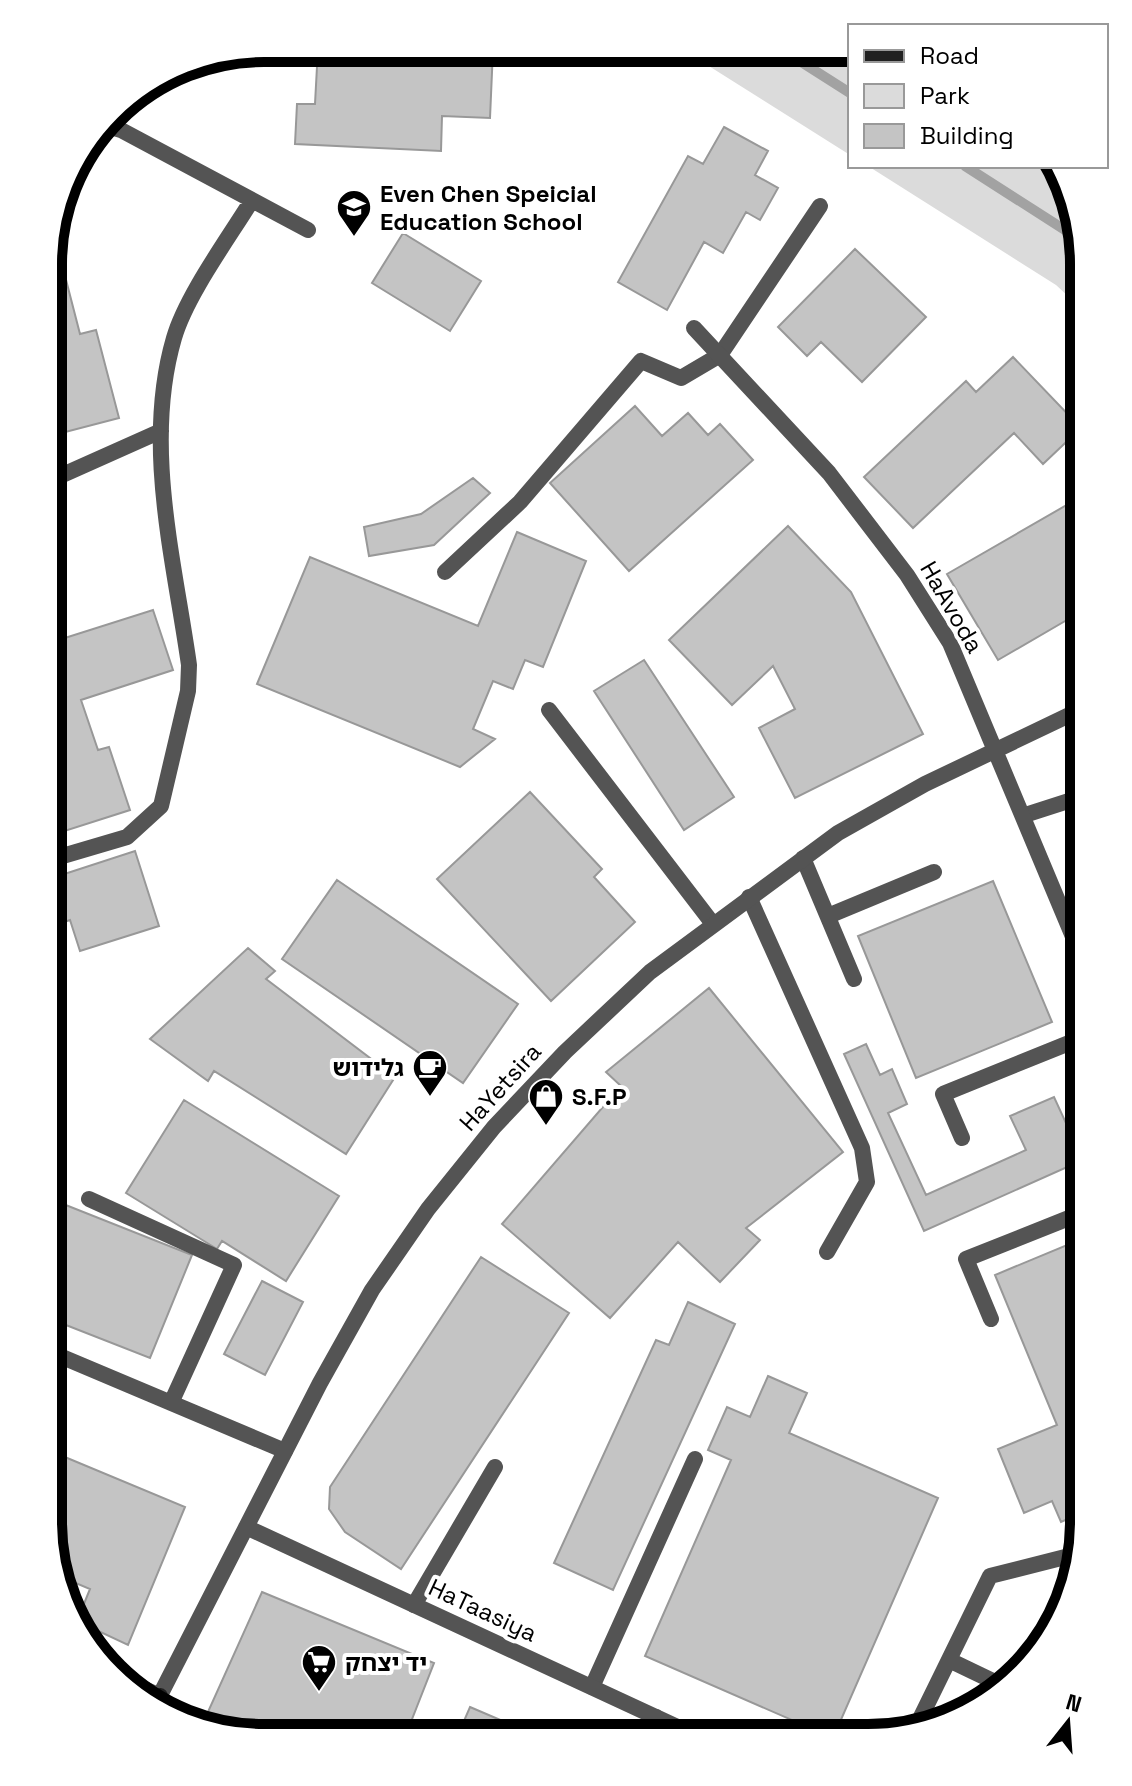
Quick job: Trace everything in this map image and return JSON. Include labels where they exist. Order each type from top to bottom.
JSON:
[{"type":"street","points":[[115,128],[308,230]]},
{"type":"street","points":[[62,856],[127,837],[161,806],[188,691],[189,665],[159,458],[163,392],[174,337],[252,200]]},
{"type":"street","points":[[445,572],[520,502],[641,361],[681,378],[720,355],[820,206]]},
{"type":"street","name":"HaAvoda","points":[[694,328],[829,473],[907,575],[950,643],[1070,928]]},
{"type":"street","points":[[62,475],[161,431]]},
{"type":"street","points":[[549,710],[713,924]]},
{"type":"street","name":"HaYetsira","points":[[159,1695],[372,1290],[428,1209],[484,1139],[565,1052],[650,972],[749,897],[863,819],[1070,715]]},
{"type":"street","points":[[1025,815],[1070,801]]},
{"type":"street","points":[[803,858],[854,979]]},
{"type":"street","points":[[828,916],[934,872]]},
{"type":"street","points":[[749,897],[862,1148],[867,1182],[827,1252]]},
{"type":"street","points":[[962,1138],[943,1094],[1070,1043]]},
{"type":"street","points":[[89,1199],[234,1265],[171,1403]]},
{"type":"street","points":[[991,1319],[966,1259],[1070,1218]]},
{"type":"street","points":[[62,1357],[285,1451]]},
{"type":"street","points":[[592,1687],[695,1459]]},
{"type":"street","points":[[414,1605],[495,1467]]},
{"type":"street","name":"HaTaasiya","points":[[246,1527],[671,1724]]},
{"type":"street","points":[[921,1717],[990,1576],[1067,1557]]},
{"type":"street","points":[[949,1660],[992,1681]]},
{"type":"street","points":[[652,1724],[656,1717]]},
{"type":"green space","points":[[702,62],[848,62],[848,154]]},
{"type":"green space","points":[[871,168],[1046,168],[1055,186],[1066,224],[1070,298],[1056,285]]},
{"type":"building","points":[[317,62],[492,62],[490,118],[442,116],[441,151],[295,144],[297,104],[315,104]]},
{"type":"building","points":[[724,127],[768,151],[755,175],[778,188],[760,220],[746,212],[723,253],[704,242],[667,310],[618,282],[688,156],[703,164]]},
{"type":"building","points":[[403,233],[481,281],[450,331],[372,283]]},
{"type":"building","points":[[855,249],[926,317],[862,382],[821,342],[807,356],[778,327]]},
{"type":"building","points":[[62,273],[80,334],[96,330],[119,418],[62,433]]},
{"type":"building","points":[[1013,357],[1070,417],[1070,438],[1043,464],[1014,433],[913,528],[864,477],[966,381],[976,392]]},
{"type":"building","points":[[635,406],[662,436],[688,413],[708,435],[720,424],[753,460],[629,571],[550,483]]},
{"type":"building","points":[[473,478],[490,493],[434,545],[369,556],[364,527],[421,514]]},
{"type":"building","points":[[1070,503],[1070,618],[998,660],[947,574]]},
{"type":"building","points":[[788,526],[851,592],[923,734],[795,798],[759,728],[795,709],[773,666],[732,705],[669,640]]},
{"type":"building","points":[[517,532],[586,561],[543,667],[525,660],[513,689],[493,681],[473,729],[495,739],[460,767],[257,684],[310,557],[478,626]]},
{"type":"building","points":[[153,610],[173,670],[81,700],[98,750],[109,747],[130,810],[62,832],[62,639]]},
{"type":"building","points":[[644,660],[734,797],[684,830],[594,691]]},
{"type":"building","points":[[530,792],[602,869],[594,877],[635,922],[551,1001],[437,879]]},
{"type":"building","points":[[135,851],[159,926],[80,951],[70,920],[62,923],[62,875]]},
{"type":"building","points":[[337,880],[518,1004],[463,1083],[282,959]]},
{"type":"building","points":[[993,881],[1052,1022],[916,1078],[858,936]]},
{"type":"building","points":[[248,948],[275,971],[266,979],[395,1077],[346,1154],[214,1071],[208,1081],[150,1039]]},
{"type":"building","points":[[709,988],[843,1152],[746,1228],[760,1240],[720,1282],[678,1242],[610,1318],[502,1224],[621,1086],[606,1072]]},
{"type":"building","points":[[866,1044],[880,1075],[892,1069],[907,1104],[888,1113],[926,1195],[1026,1150],[1010,1116],[1054,1097],[1070,1132],[1070,1166],[924,1231],[844,1054]]},
{"type":"building","points":[[184,1100],[339,1196],[286,1281],[222,1241],[217,1249],[126,1193]]},
{"type":"building","points":[[62,1204],[192,1255],[150,1358],[62,1323]]},
{"type":"building","points":[[1070,1244],[1070,1518],[1061,1522],[1052,1501],[1024,1513],[998,1449],[1057,1425],[995,1275]]},
{"type":"building","points":[[481,1257],[569,1313],[401,1569],[345,1532],[329,1509],[330,1487]]},
{"type":"building","points":[[262,1281],[303,1302],[265,1375],[224,1354]]},
{"type":"building","points":[[688,1302],[735,1324],[613,1590],[554,1563],[656,1340],[669,1345]]},
{"type":"building","points":[[768,1376],[807,1393],[789,1433],[938,1498],[839,1724],[801,1724],[645,1656],[731,1460],[708,1450],[727,1407],[750,1417]]},
{"type":"building","points":[[62,1456],[185,1507],[128,1645],[93,1628],[89,1623],[82,1609],[90,1589],[71,1581],[66,1562],[62,1536]]},
{"type":"building","name":"יד יצחק","points":[[262,1592],[434,1663],[410,1724],[264,1724],[206,1716]]},
{"type":"building","points":[[470,1707],[510,1724],[463,1724]]},
{"type":"waterway","points":[[801,62],[848,92]]},
{"type":"waterway","points":[[968,168],[1067,231]]},
{"type":"place","name":"Even Chen Speicial Education School","points":[[354,238]]},
{"type":"place","name":"גלידוש","points":[[430,1098]]},
{"type":"place","name":"S.F.P","points":[[546,1127]]},
{"type":"place","name":"יד יצחק","points":[[319,1693]]}]
